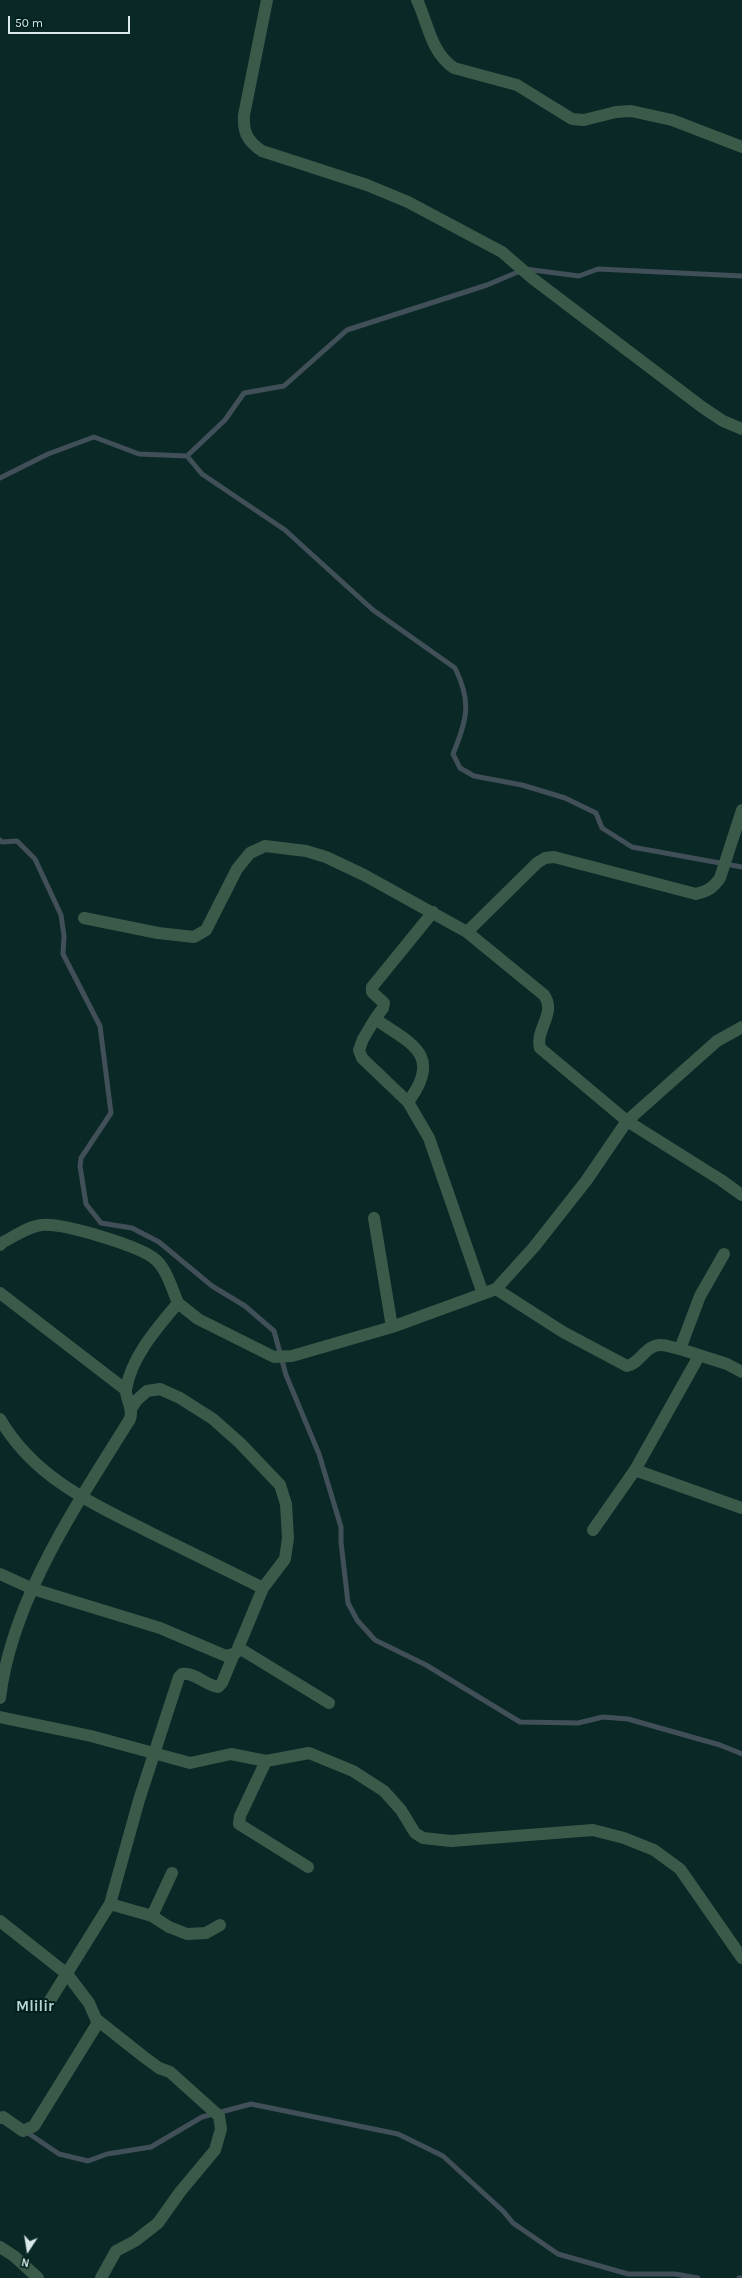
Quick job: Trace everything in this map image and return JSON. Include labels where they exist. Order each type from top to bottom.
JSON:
[{"type":"street","points":[[267,0],[244,115],[244,128],[247,138],[253,145],[262,151],[368,185],[408,202],[502,252],[532,278],[702,407],[723,421],[742,429]]},
{"type":"street","points":[[417,0],[437,51],[446,63],[454,68],[518,84],[572,119],[584,120],[616,112],[631,111],[672,120],[742,147]]},
{"type":"street","points":[[467,932],[537,863],[545,858],[554,857],[696,894],[707,891],[714,887],[720,878],[742,810]]},
{"type":"street","points":[[84,918],[158,933],[194,937],[206,930],[236,869],[250,852],[265,846],[306,851],[326,857],[364,875],[467,932],[544,995],[549,1002],[549,1010],[539,1036],[540,1048],[626,1121],[721,1180],[742,1195]]},
{"type":"street","points":[[433,912],[372,987],[372,992],[384,1002],[383,1008],[363,1039],[359,1050],[362,1058],[408,1102],[429,1138],[483,1294]]},
{"type":"street","points":[[375,1019],[414,1046],[422,1056],[423,1072],[408,1102]]},
{"type":"street","points":[[0,1245],[3,1242],[40,1225],[57,1224],[120,1243],[155,1258],[162,1266],[178,1303],[198,1319],[274,1357],[292,1356],[392,1327],[496,1289],[544,1235],[586,1181],[626,1121],[717,1041],[742,1027]]},
{"type":"street","points":[[374,1218],[392,1327]]},
{"type":"street","points":[[680,1349],[700,1296],[724,1254]]},
{"type":"street","points":[[496,1289],[562,1332],[627,1366],[634,1364],[647,1350],[661,1345],[680,1349],[727,1364],[742,1372]]},
{"type":"street","points":[[0,1293],[126,1390]]},
{"type":"street","points":[[0,1698],[15,1629],[33,1589],[80,1498],[130,1419],[131,1409],[126,1390],[134,1366],[153,1332],[178,1303]]},
{"type":"street","points":[[593,1530],[635,1470],[699,1356]]},
{"type":"street","points":[[49,2002],[110,1904],[154,1753],[182,1674],[188,1673],[212,1686],[218,1687],[222,1683],[263,1588],[285,1559],[288,1538],[286,1504],[280,1485],[240,1443],[213,1419],[180,1398],[160,1389],[147,1391],[137,1400],[131,1409]]},
{"type":"street","points":[[0,1420],[19,1448],[31,1460],[80,1498],[263,1588]]},
{"type":"street","points":[[635,1470],[742,1508]]},
{"type":"street","points":[[0,1574],[33,1589],[160,1628],[226,1656],[236,1651]]},
{"type":"street","points":[[236,1651],[329,1703]]},
{"type":"street","points":[[0,1717],[90,1736],[190,1763],[231,1754],[266,1760],[309,1753],[353,1771],[384,1791],[401,1810],[415,1833],[430,1840],[451,1841],[593,1830],[624,1838],[654,1850],[680,1869],[742,1958]]},
{"type":"street","points":[[266,1760],[240,1816],[239,1824],[308,1867]]},
{"type":"street","points":[[152,1916],[172,1873]]},
{"type":"street","points":[[110,1904],[152,1916],[169,1927],[187,1934],[206,1933],[220,1925]]},
{"type":"street","points":[[0,1921],[67,1974],[89,2003],[99,2021],[159,2068],[170,2072],[216,2112],[221,2129],[215,2150],[180,2192],[158,2223],[135,2241],[116,2251],[101,2278]]},
{"type":"street","points":[[0,2118],[3,2117],[23,2132],[34,2126],[99,2021]]},
{"type":"street","points":[[0,2246],[14,2256],[38,2278]]},
{"type":"waterway","points":[[0,478],[48,454],[94,437],[139,454],[187,456],[225,420],[244,393],[284,386],[347,330],[487,285],[525,269],[579,276],[598,269],[742,276]]},
{"type":"waterway","points":[[187,456],[202,474],[285,530],[373,610],[455,668],[464,691],[466,701],[466,711],[462,731],[453,754],[460,768],[474,776],[522,785],[565,798],[596,813],[602,828],[632,847],[742,867]]},
{"type":"waterway","points":[[0,840],[2,842],[17,841],[35,859],[61,915],[64,936],[63,954],[100,1026],[111,1113],[81,1158],[80,1166],[86,1204],[101,1223],[132,1228],[159,1242],[212,1286],[245,1306],[274,1331],[286,1375],[319,1454],[341,1527],[341,1542],[348,1603],[357,1620],[375,1640],[426,1665],[520,1722],[578,1723],[603,1717],[628,1719],[720,1745],[742,1754]]},
{"type":"waterway","points":[[25,2131],[59,2154],[88,2161],[107,2154],[151,2147],[202,2117],[251,2104],[398,2134],[443,2156],[503,2211],[513,2223],[558,2254],[628,2274],[675,2274],[698,2278]]},
{"type":"district","name":"Mlilir","points":[[35,2007]]}]
